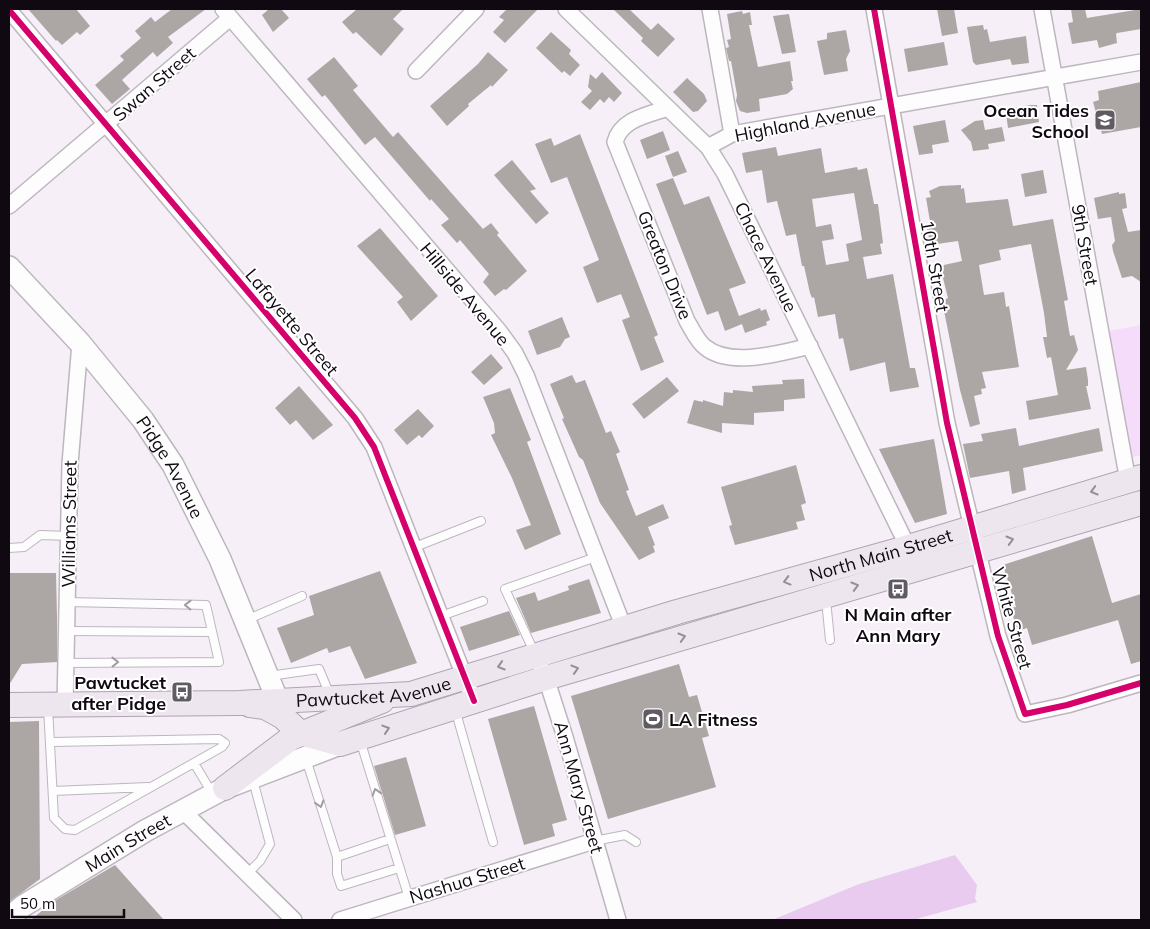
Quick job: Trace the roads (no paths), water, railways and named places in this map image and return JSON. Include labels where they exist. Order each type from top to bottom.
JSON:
[{"type":"main road","name":"North Main Street","points":[[635,651],[826,595],[1135,479]]},
{"type":"main road","name":"North Main Street","points":[[622,629],[908,547],[975,539],[1141,503]]},
{"type":"main road","points":[[622,629],[635,651]]},
{"type":"main road","name":"Pawtucket Avenue","points":[[9,705],[239,703],[277,699],[410,694],[622,629]]},
{"type":"main road","name":"Pawtucket Avenue","points":[[239,703],[265,708],[283,717],[300,733],[350,741],[635,651]]},
{"type":"main road","name":"Main Street","points":[[219,791],[300,733],[386,700],[410,694]]},
{"type":"street","points":[[416,71],[476,9]]},
{"type":"street","name":"Chace Avenue","points":[[566,9],[708,147],[725,174],[908,547]]},
{"type":"street","points":[[710,9],[732,134]]},
{"type":"street","name":"10th Street","points":[[874,9],[947,423],[975,539]]},
{"type":"street","name":"9th Street","points":[[1042,9],[1135,479]]},
{"type":"street","name":"Lafayette Street","points":[[9,10],[355,418],[374,447],[384,470],[465,677],[464,704]]},
{"type":"street","name":"Swan Street","points":[[9,206],[107,124],[226,13]]},
{"type":"street","name":"Hillside Avenue","points":[[226,13],[515,353],[526,375],[622,629]]},
{"type":"street","name":"Highland Avenue","points":[[708,147],[732,134],[1141,62]]},
{"type":"street","name":"Greaton Drive","points":[[668,108],[633,120],[618,132],[615,142],[687,321],[704,346],[718,355],[736,359],[810,346]]},
{"type":"street","name":"Pidge Avenue","points":[[9,267],[80,343],[143,420],[173,465],[220,559],[277,699]]},
{"type":"street","name":"Williams Street","points":[[57,706],[66,663],[70,464],[80,343]]},
{"type":"street","name":"White Street","points":[[975,539],[998,636],[1025,714],[1067,705],[1141,682]]},
{"type":"street","name":"Ann Mary Street","points":[[536,656],[546,678],[566,737],[594,842],[618,920]]},
{"type":"street","name":"Main Street","points":[[9,918],[31,901],[145,831],[219,791],[350,741]]},
{"type":"street","points":[[183,811],[294,920]]},
{"type":"street","name":"Nashua Street","points":[[340,920],[594,842]]},
{"type":"lane","points":[[415,547],[481,521]]},
{"type":"lane","points":[[9,548],[24,547],[40,535],[69,536]]},
{"type":"lane","points":[[536,656],[505,589],[596,557]]},
{"type":"lane","points":[[826,595],[830,640]]},
{"type":"lane","points":[[246,620],[302,596]]},
{"type":"lane","points":[[441,616],[483,601]]},
{"type":"lane","points":[[66,663],[219,662],[206,605],[67,602]]},
{"type":"lane","points":[[67,631],[212,632]]},
{"type":"lane","points":[[269,676],[318,669],[331,697]]},
{"type":"lane","points":[[464,704],[493,842]]},
{"type":"lane","points":[[51,742],[220,739],[225,743],[222,747],[75,830],[65,829],[54,818],[51,742],[57,706]]},
{"type":"lane","points":[[350,741],[390,839],[409,898]]},
{"type":"lane","points":[[306,757],[336,857],[337,874],[341,886],[400,868]]},
{"type":"lane","points":[[194,763],[219,791]]},
{"type":"lane","points":[[247,874],[260,861],[270,844],[253,778]]},
{"type":"lane","points":[[53,792],[151,787]]},
{"type":"lane","points":[[594,842],[625,835],[636,842]]},
{"type":"lane","points":[[336,857],[390,839]]},
{"type":"place","name":"Ocean Tides School","points":[[1105,120]]},
{"type":"place","name":"N Main after Ann Mary","points":[[898,589]]},
{"type":"place","name":"Pawtucket after Pidge","points":[[182,692]]},
{"type":"place","name":"LA Fitness","points":[[653,719]]}]
